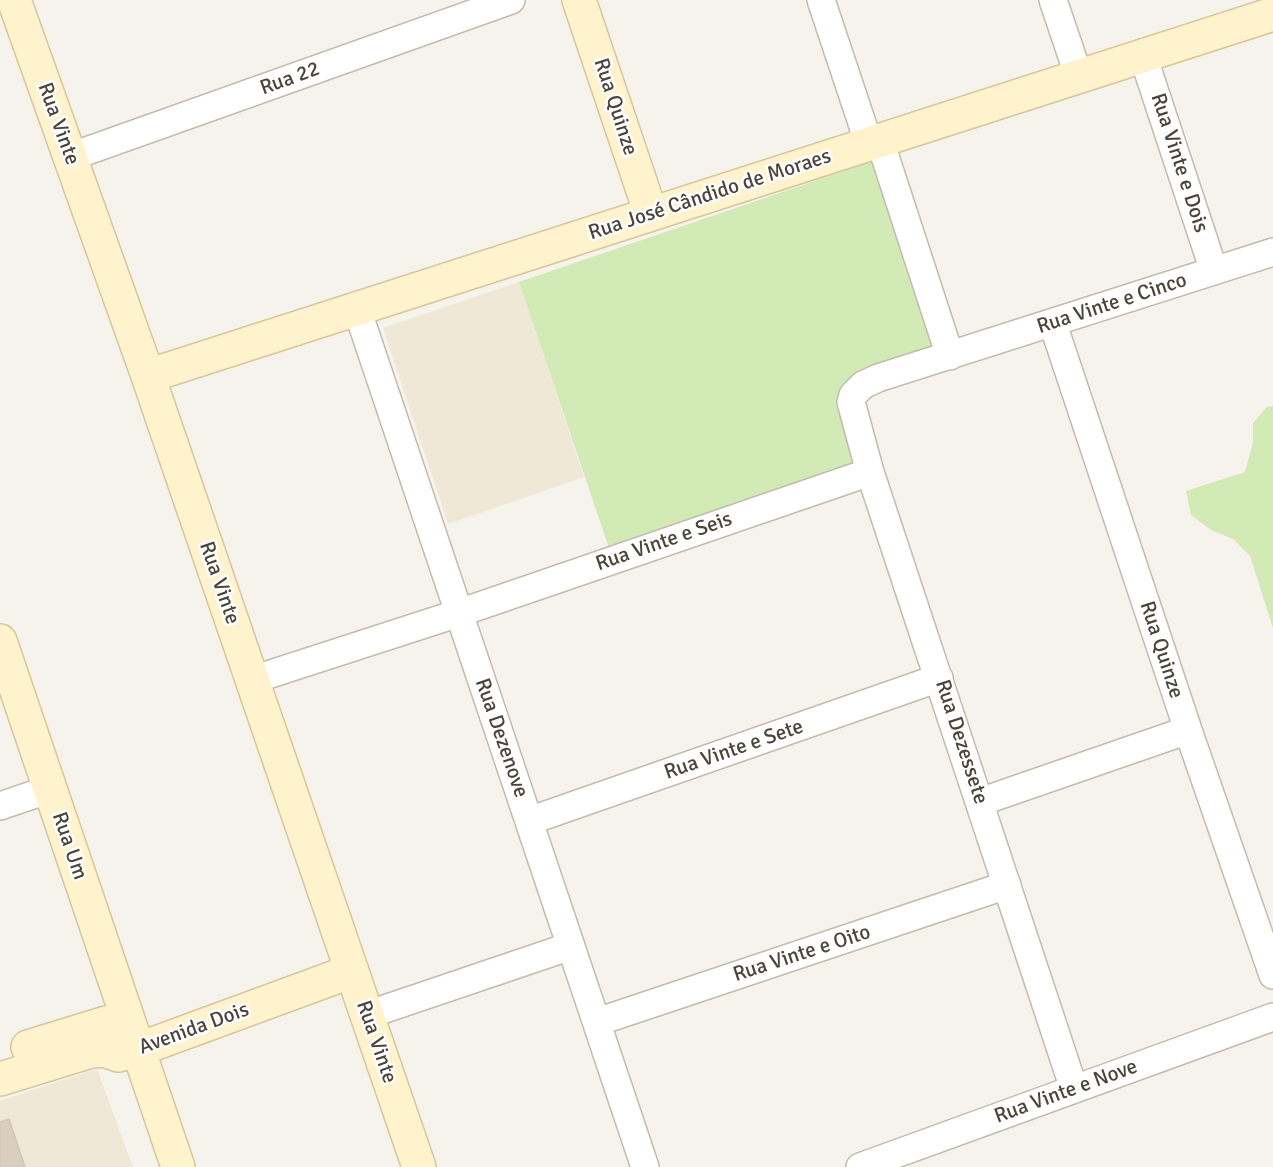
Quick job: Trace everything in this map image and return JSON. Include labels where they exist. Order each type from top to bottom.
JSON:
[{"type":"street","name":"Rua Vinte","points":[[14,0],[148,376],[419,1167]]},
{"type":"street","name":"Rua 22","points":[[70,157],[511,0]]},
{"type":"street","name":"Rua Quinze","points":[[579,0],[651,214]]},
{"type":"street","points":[[821,0],[950,356]]},
{"type":"street","points":[[1053,0],[1079,77]]},
{"type":"street","name":"Rua José Cândido de Moraes","points":[[148,376],[1273,14]]},
{"type":"street","name":"Rua Vinte e Dois","points":[[1143,56],[1214,271]]},
{"type":"street","name":"Rua Vinte e Cinco","points":[[854,395],[871,381],[1273,252]]},
{"type":"street","name":"Rua Dezenove","points":[[357,309],[645,1167]]},
{"type":"street","name":"Rua Quinze","points":[[1053,324],[1188,730],[1273,975]]},
{"type":"street","name":"Rua Dezessete","points":[[854,395],[852,410],[870,471],[1074,1089]]},
{"type":"street","name":"Rua Vinte e Seis","points":[[252,680],[459,613],[870,471]]},
{"type":"street","name":"Rua Um","points":[[0,641],[50,789],[130,1048]]},
{"type":"street","name":"Rua Vinte e Sete","points":[[529,821],[939,678]]},
{"type":"street","points":[[980,802],[1188,730]]},
{"type":"street","points":[[0,806],[50,789]]},
{"type":"street","name":"Rua Vinte e Oito","points":[[597,1022],[1007,885]]},
{"type":"street","points":[[367,1015],[571,946]]},
{"type":"street","name":"Avenida Dois","points":[[0,1079],[91,1050],[130,1048],[352,971]]},
{"type":"street","name":"Rua Vinte e Nove","points":[[860,1167],[1273,1017]]},
{"type":"street","name":"Avenida Dois","points":[[0,1056],[98,1024],[113,1024],[130,1048]]},
{"type":"street","points":[[130,1048],[157,1167]]},
{"type":"street","points":[[130,1048],[178,1167]]},
{"type":"shaded area","points":[[519,282],[584,477],[448,524],[383,328]]},
{"type":"shaded area","points":[[97,1069],[133,1167],[0,1167],[0,1101]]},
{"type":"green space","points":[[876,160],[939,347],[851,377],[842,387],[836,405],[857,467],[610,551],[519,282]]},
{"type":"green space","points":[[1273,406],[1273,628],[1250,556],[1233,539],[1211,530],[1191,515],[1186,491],[1245,472],[1253,442],[1253,423],[1267,407]]},
{"type":"building","points":[[9,1119],[25,1167],[0,1167],[0,1122]]}]
